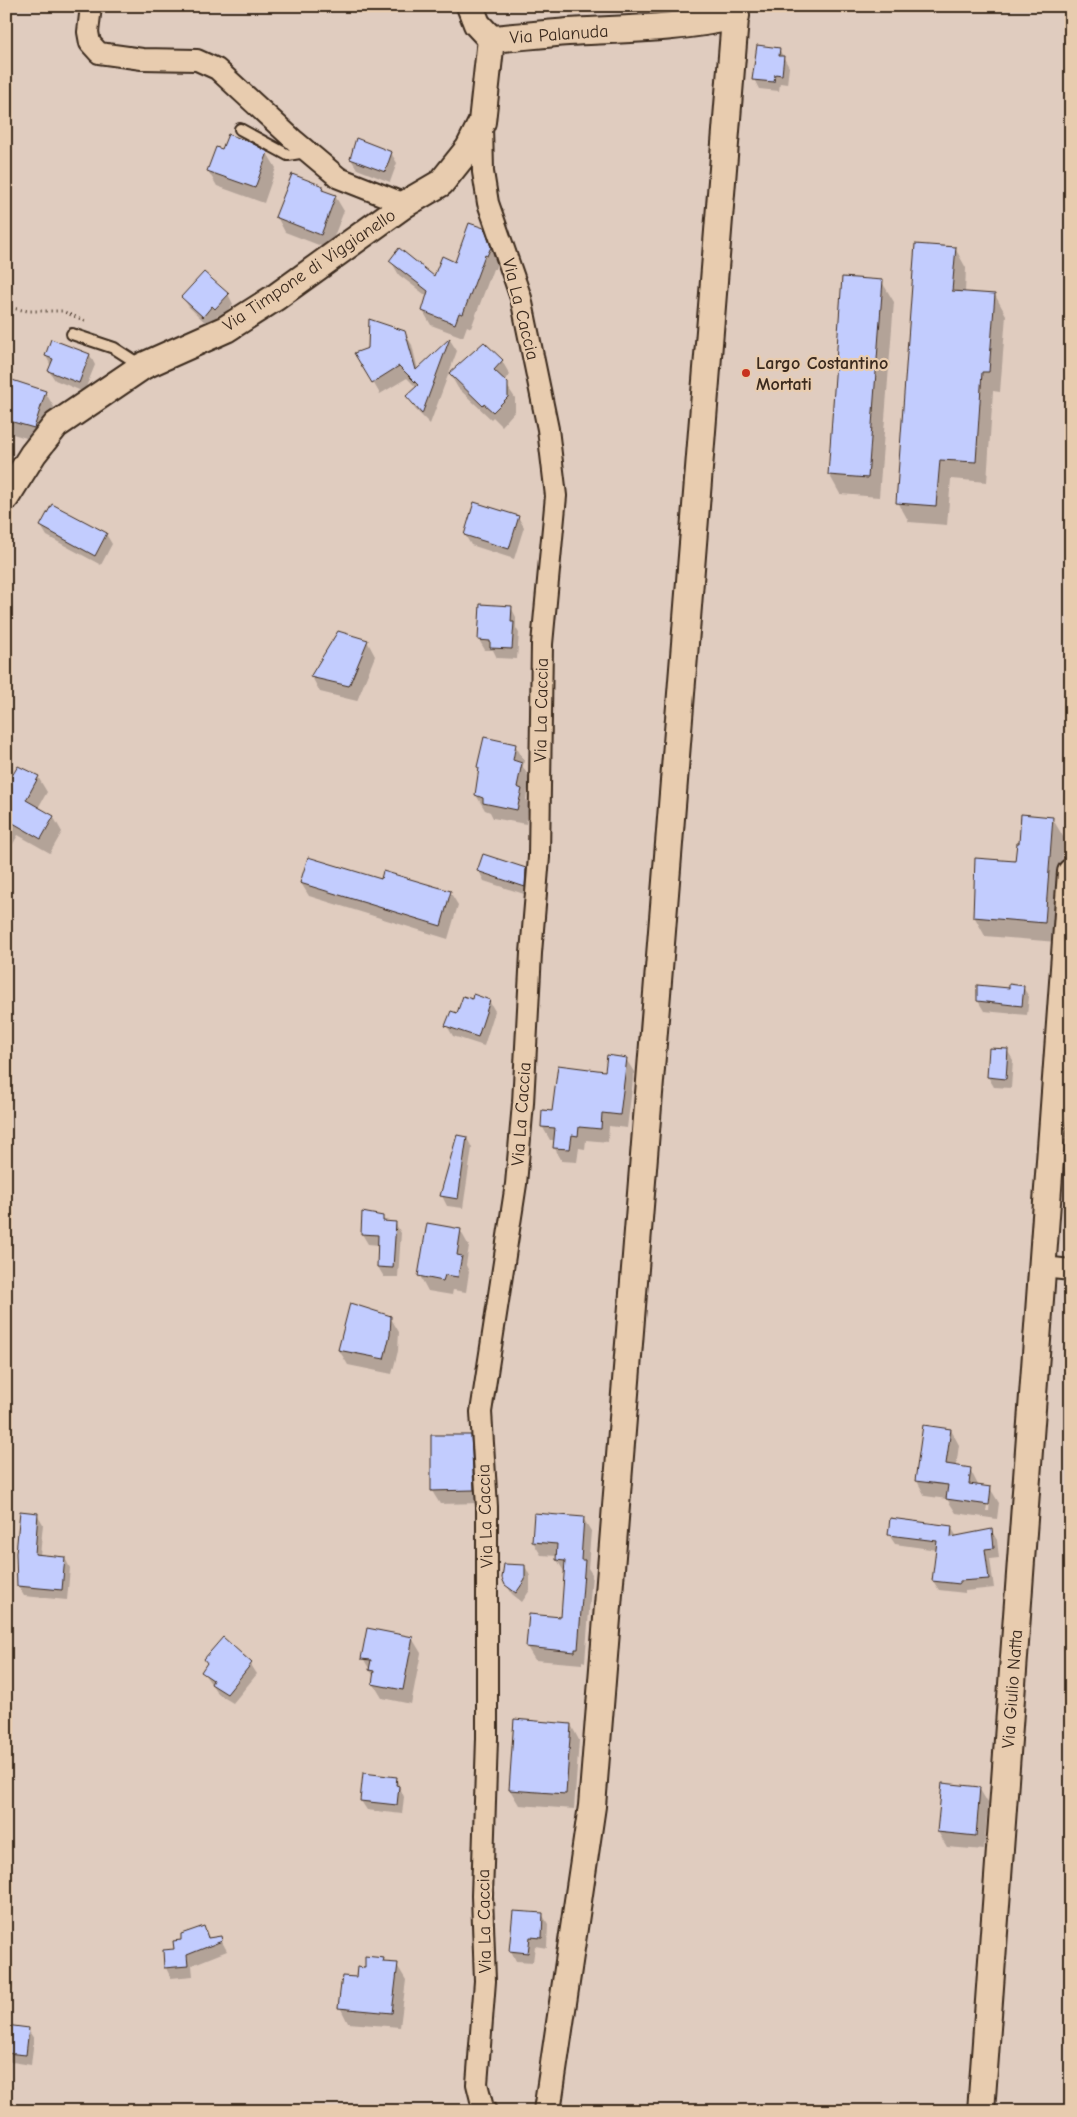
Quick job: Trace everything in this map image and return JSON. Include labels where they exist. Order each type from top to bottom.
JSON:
[{"type":"street","points":[[91,6],[88,32],[90,43],[99,53],[142,59],[197,60],[217,69],[339,178],[405,204]]},
{"type":"street","points":[[470,6],[477,24],[491,39]]},
{"type":"street","points":[[547,2111],[592,1806],[736,11]]},
{"type":"street","name":"Via Palanuda","points":[[405,204],[441,183],[469,148],[482,122],[491,39],[703,23],[736,11]]},
{"type":"street","name":"Via La Caccia","points":[[482,122],[483,172],[488,202],[521,298],[548,429],[556,496],[542,644],[540,858],[531,953],[523,1103],[516,1184],[481,1412],[487,1506],[487,1738],[482,1896],[485,1981],[477,2084],[483,2108],[486,2111]]},
{"type":"street","name":"Via Timpone di Viggianello","points":[[6,497],[33,454],[56,425],[143,366],[226,329],[276,297],[405,204]]},
{"type":"street","name":"Via Giulio Natta","points":[[981,2111],[1071,872]]},
{"type":"street","points":[[1043,1267],[1071,1270]]},
{"type":"lane","points":[[240,129],[288,155],[307,151]]},
{"type":"lane","points":[[72,334],[114,348],[143,366]]},
{"type":"building","points":[[757,45],[780,48],[779,56],[784,56],[782,75],[775,74],[774,82],[752,80]]},
{"type":"building","points":[[228,134],[250,142],[268,152],[255,188],[207,171],[216,147],[222,149]]},
{"type":"building","points":[[356,138],[392,152],[385,172],[350,159]]},
{"type":"building","points":[[292,174],[323,186],[322,190],[336,195],[321,235],[275,217]]},
{"type":"building","points":[[469,223],[484,228],[491,247],[487,256],[485,255],[463,314],[459,313],[455,324],[422,311],[428,291],[389,261],[399,248],[434,276],[442,256],[455,262]]},
{"type":"building","points":[[915,244],[956,247],[952,291],[995,294],[989,372],[982,372],[976,462],[940,460],[936,506],[896,503]]},
{"type":"building","points":[[204,272],[229,294],[215,309],[212,306],[203,317],[181,297]]},
{"type":"building","points":[[842,277],[883,280],[868,478],[828,475]]},
{"type":"building","points":[[369,319],[405,331],[416,370],[450,338],[422,414],[406,396],[418,385],[399,366],[372,383],[354,353],[368,348]]},
{"type":"building","points":[[51,339],[90,354],[79,383],[48,371],[53,359],[45,356]]},
{"type":"building","points":[[484,342],[503,360],[494,370],[508,383],[508,397],[493,412],[484,404],[483,406],[449,373]]},
{"type":"building","points":[[6,378],[46,391],[34,428],[6,420]]},
{"type":"building","points":[[474,502],[519,516],[509,549],[464,535]]},
{"type":"building","points":[[52,504],[107,533],[95,556],[40,526]]},
{"type":"building","points":[[480,604],[512,606],[511,622],[514,622],[512,649],[490,648],[490,641],[478,640]]},
{"type":"building","points":[[338,631],[368,640],[349,686],[310,677]]},
{"type":"building","points":[[484,737],[516,744],[513,760],[522,763],[517,787],[522,789],[517,810],[483,803],[483,798],[475,795],[479,768],[477,767]]},
{"type":"building","points":[[18,766],[39,776],[26,800],[54,816],[41,839],[6,819],[6,786]]},
{"type":"building","points":[[1021,814],[1053,817],[1045,923],[973,917],[975,858],[1015,861],[1017,843],[1019,843]]},
{"type":"building","points":[[483,854],[526,868],[525,887],[477,871]]},
{"type":"building","points":[[308,857],[381,879],[383,871],[451,891],[441,926],[300,883]]},
{"type":"building","points":[[1009,984],[1024,986],[1022,1006],[977,1001],[977,985],[1009,988]]},
{"type":"building","points":[[473,994],[490,1000],[478,1037],[445,1026],[451,1011],[457,1013],[463,996],[472,999]]},
{"type":"building","points":[[989,1048],[1008,1049],[1006,1079],[987,1077]]},
{"type":"building","points":[[607,1055],[627,1058],[620,1115],[602,1113],[601,1129],[579,1127],[578,1136],[572,1135],[570,1149],[553,1148],[555,1128],[541,1127],[542,1110],[552,1111],[558,1065],[605,1071]]},
{"type":"building","points":[[457,1135],[467,1137],[458,1199],[440,1196]]},
{"type":"building","points":[[362,1212],[383,1216],[383,1221],[396,1222],[393,1268],[377,1267],[378,1235],[361,1234]]},
{"type":"building","points":[[427,1223],[461,1229],[457,1255],[462,1256],[458,1277],[445,1275],[443,1281],[418,1276]]},
{"type":"building","points":[[350,1303],[391,1316],[390,1335],[384,1359],[338,1350]]},
{"type":"building","points":[[923,1425],[951,1429],[946,1464],[971,1468],[969,1484],[991,1487],[989,1505],[946,1499],[948,1485],[915,1481]]},
{"type":"building","points":[[431,1435],[471,1435],[474,1490],[431,1491]]},
{"type":"building","points":[[20,1511],[38,1513],[35,1554],[65,1557],[62,1590],[17,1586],[16,1553]]},
{"type":"building","points":[[534,1513],[584,1517],[581,1560],[585,1560],[578,1649],[575,1649],[575,1652],[526,1647],[529,1614],[561,1617],[565,1561],[556,1560],[557,1544],[532,1542]]},
{"type":"building","points":[[890,1518],[952,1526],[951,1537],[992,1529],[994,1548],[985,1549],[989,1579],[960,1581],[960,1584],[932,1581],[937,1541],[888,1535]]},
{"type":"building","points":[[504,1564],[525,1565],[525,1580],[516,1593],[505,1585],[502,1578]]},
{"type":"building","points":[[367,1628],[413,1637],[403,1690],[372,1684],[374,1671],[369,1670],[371,1660],[361,1659]]},
{"type":"building","points":[[223,1637],[252,1663],[227,1694],[211,1684],[213,1680],[201,1672],[207,1663],[204,1659]]},
{"type":"building","points":[[514,1719],[571,1724],[566,1794],[509,1790]]},
{"type":"building","points":[[363,1773],[397,1777],[396,1785],[399,1786],[397,1805],[360,1801]]},
{"type":"building","points":[[942,1783],[980,1787],[976,1836],[937,1832]]},
{"type":"building","points":[[513,1911],[543,1913],[542,1938],[530,1937],[528,1953],[509,1951]]},
{"type":"building","points":[[204,1926],[208,1938],[221,1936],[222,1941],[187,1955],[188,1966],[164,1968],[163,1950],[174,1949],[173,1941],[181,1940],[181,1934]]},
{"type":"building","points":[[365,1956],[384,1958],[383,1962],[398,1963],[392,2013],[338,2008],[342,1976],[356,1977],[357,1967],[365,1968]]},
{"type":"building","points":[[6,2025],[29,2028],[26,2055],[6,2053]]},
{"type":"place","name":"Largo Costantino Mortati","points":[[746,373]]}]
